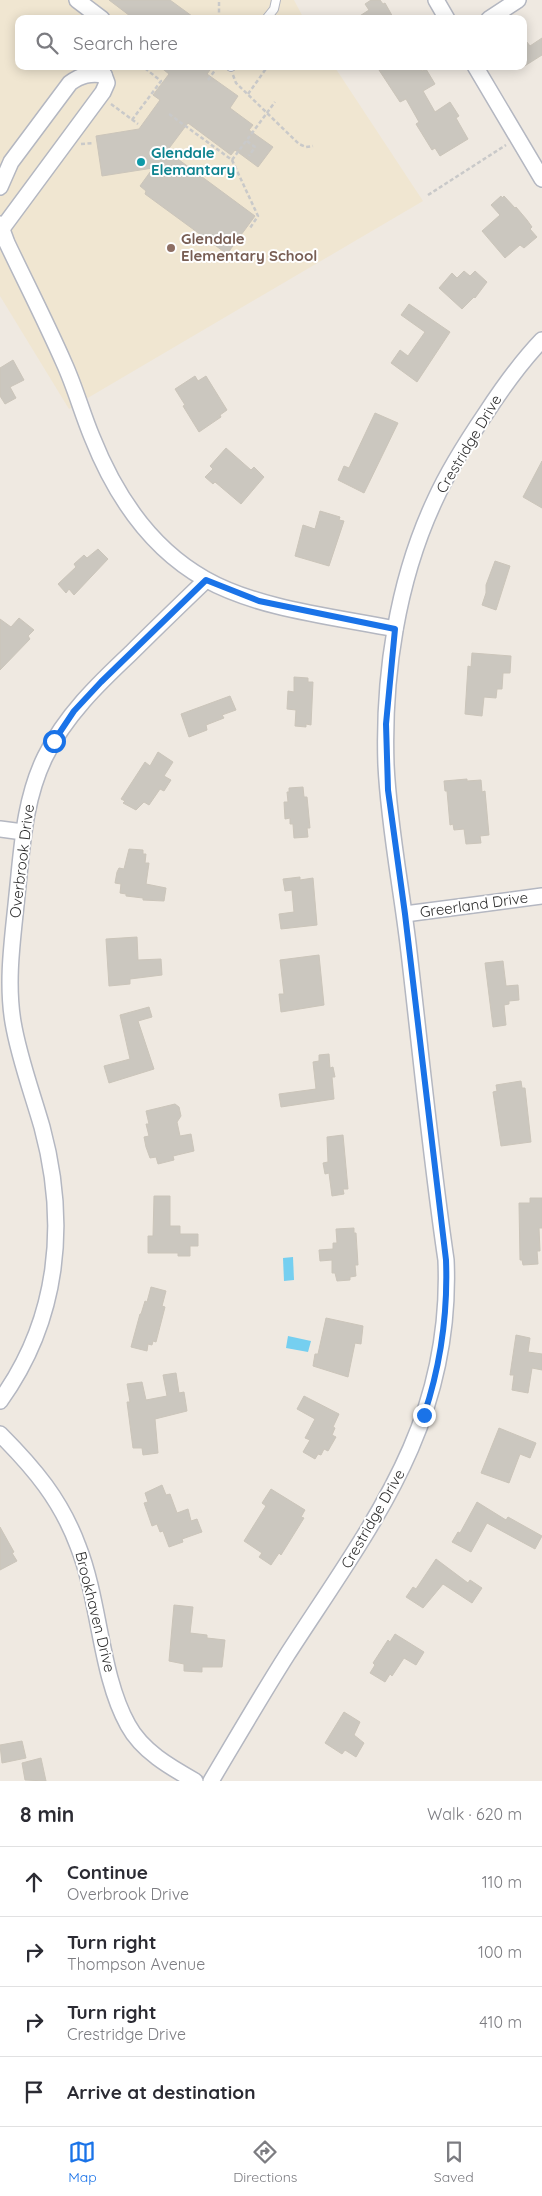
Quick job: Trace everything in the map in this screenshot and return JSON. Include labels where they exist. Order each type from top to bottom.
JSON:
[{"type":"street","points":[[77,0],[97,15]]},
{"type":"street","points":[[436,0],[445,15]]},
{"type":"street","points":[[495,15],[518,0]]},
{"type":"street","points":[[477,70],[542,179]]},
{"type":"street","points":[[0,187],[11,162],[70,83],[77,78],[92,73],[109,71],[107,83],[101,96],[1,227],[65,364],[91,435],[111,480],[130,511],[159,544],[206,580],[259,601],[395,629]]},
{"type":"street","name":"Crestridge Drive","points":[[211,1781],[387,1499],[404,1466],[424,1415],[439,1360],[447,1302],[446,1260],[405,914],[390,814],[386,764],[386,724],[395,629],[416,550],[434,502],[446,477],[457,456],[499,393],[542,340]]},
{"type":"street","name":"Overbrook Drive","points":[[0,1401],[21,1368],[41,1320],[52,1277],[56,1241],[56,1198],[52,1169],[17,1042],[10,997],[12,948],[23,832],[37,775],[62,728],[101,682],[206,580]]},
{"type":"street","points":[[0,829],[23,832]]},
{"type":"street","name":"Greerland Drive","points":[[405,914],[542,896]]},
{"type":"street","name":"Brookhaven Drive","points":[[0,1434],[44,1482],[69,1524],[87,1573],[114,1686],[128,1726],[149,1750],[172,1768],[195,1781]]},
{"type":"lane","points":[[269,15],[274,8],[276,0]]},
{"type":"path","points":[[219,0],[219,15]]},
{"type":"path","points":[[132,120],[161,81],[147,70]]},
{"type":"path","points":[[208,80],[215,70]]},
{"type":"path","points":[[232,70],[236,83],[299,144],[306,147],[312,146]]},
{"type":"path","points":[[248,94],[265,70]]},
{"type":"path","points":[[101,96],[138,124]]},
{"type":"path","points":[[232,160],[275,102]]},
{"type":"path","points":[[169,114],[232,160],[258,216],[250,228]]},
{"type":"path","points":[[428,195],[518,137]]},
{"type":"path","points":[[246,141],[255,147],[249,156]]},
{"type":"shaded area","name":"Glendale Elementary School","points":[[0,0],[294,0],[302,15],[15,15],[15,70],[337,70],[423,201],[69,409],[0,296]]},
{"type":"water","points":[[293,1257],[294,1280],[284,1281],[283,1258]]},
{"type":"water","points":[[288,1336],[311,1341],[308,1352],[286,1348]]},
{"type":"building","points":[[109,0],[170,0],[191,15],[129,15]]},
{"type":"building","points":[[371,0],[380,0],[383,4],[385,3],[392,15],[361,15],[369,10],[365,4]]},
{"type":"building","points":[[542,38],[542,55],[527,64],[527,42],[530,46]]},
{"type":"building","name":"Glendale Elemantary","points":[[164,70],[210,70],[207,74],[238,96],[230,108],[253,125],[249,130],[273,147],[258,167],[235,150],[231,155],[188,123],[167,151],[255,216],[227,254],[145,194],[146,191],[140,186],[153,168],[102,176],[96,136],[139,129],[160,100],[153,95],[169,74]]},
{"type":"building","points":[[379,70],[427,70],[435,84],[423,91],[435,112],[450,102],[459,116],[456,118],[468,139],[440,156],[435,148],[432,150],[416,124],[419,122],[406,99],[400,102]]},
{"type":"building","points":[[501,196],[502,198],[504,196],[516,207],[532,227],[530,229],[537,237],[524,248],[520,245],[505,258],[482,231],[500,215],[491,205]]},
{"type":"building","points":[[464,271],[470,276],[475,271],[487,282],[475,298],[462,309],[439,288],[452,273],[457,278]]},
{"type":"building","points":[[409,304],[450,332],[417,382],[391,363],[400,350],[408,356],[425,332],[401,315]]},
{"type":"building","points":[[13,360],[24,380],[10,387],[16,398],[5,404],[0,396],[0,368]]},
{"type":"building","points":[[195,376],[198,381],[206,376],[227,410],[220,415],[221,417],[199,432],[175,389]]},
{"type":"building","points":[[375,413],[398,423],[364,493],[338,480],[344,466],[349,468]]},
{"type":"building","points":[[226,448],[251,470],[254,467],[264,477],[241,504],[215,482],[213,484],[205,477],[213,469],[210,466]]},
{"type":"building","points":[[542,461],[542,508],[523,497]]},
{"type":"building","points":[[320,511],[340,517],[339,520],[344,521],[329,566],[295,556],[303,525],[315,529]]},
{"type":"building","points":[[98,549],[108,559],[74,595],[69,589],[66,593],[58,584],[76,567],[74,564],[84,555],[87,558]]},
{"type":"building","points":[[495,561],[510,566],[496,610],[482,605],[486,593],[486,585]]},
{"type":"building","points":[[19,618],[34,630],[28,636],[30,639],[0,670],[0,619],[11,627]]},
{"type":"building","points":[[472,653],[511,656],[510,673],[503,673],[502,689],[497,689],[496,698],[484,697],[482,716],[465,714],[468,666],[471,667]]},
{"type":"building","points":[[294,677],[308,678],[308,682],[313,682],[311,725],[306,724],[306,727],[295,726],[296,710],[287,709],[288,691],[294,692]]},
{"type":"building","points":[[230,696],[236,710],[222,715],[224,718],[206,725],[207,730],[189,737],[181,714]]},
{"type":"building","points":[[158,752],[173,762],[164,776],[171,780],[164,791],[160,789],[149,805],[144,802],[136,810],[123,803],[125,801],[121,799],[145,762],[150,766]]},
{"type":"building","points":[[467,779],[467,781],[481,780],[482,792],[485,791],[489,835],[480,836],[481,843],[466,844],[464,829],[454,830],[453,824],[450,825],[447,791],[445,791],[444,781]]},
{"type":"building","points":[[303,787],[304,797],[307,797],[310,828],[307,828],[308,837],[294,838],[293,824],[290,824],[290,818],[285,819],[284,802],[288,802],[287,792],[289,792],[289,788]]},
{"type":"building","points":[[129,849],[143,850],[143,854],[146,854],[145,863],[149,863],[146,884],[166,888],[164,901],[143,900],[143,898],[126,896],[126,894],[120,893],[121,884],[115,883],[117,872],[119,868],[124,869]]},
{"type":"building","points":[[300,877],[300,880],[313,878],[317,925],[281,929],[279,914],[294,912],[292,890],[285,891],[283,879]]},
{"type":"building","points":[[137,937],[138,960],[161,959],[162,975],[130,979],[130,984],[109,986],[106,939]]},
{"type":"building","points":[[319,955],[324,1005],[281,1012],[279,994],[284,994],[280,960]]},
{"type":"building","points":[[503,961],[506,986],[518,985],[519,1000],[509,1001],[509,1004],[504,1005],[506,1025],[493,1027],[485,963]]},
{"type":"building","points":[[149,1007],[152,1017],[138,1021],[154,1069],[109,1083],[104,1066],[130,1059],[120,1015]]},
{"type":"building","points":[[329,1054],[330,1068],[333,1067],[335,1077],[332,1077],[334,1099],[281,1107],[279,1094],[316,1089],[313,1062],[319,1061],[319,1055]]},
{"type":"building","points":[[521,1081],[522,1088],[525,1088],[531,1142],[501,1146],[493,1092],[497,1091],[496,1085]]},
{"type":"building","points":[[175,1104],[179,1107],[181,1116],[177,1122],[180,1136],[191,1134],[194,1151],[173,1156],[174,1160],[158,1164],[156,1157],[150,1158],[146,1147],[144,1137],[149,1136],[146,1124],[149,1124],[146,1111]]},
{"type":"building","points":[[343,1135],[348,1189],[343,1189],[344,1194],[332,1196],[329,1173],[325,1174],[323,1163],[328,1162],[327,1137]]},
{"type":"building","points":[[154,1196],[170,1196],[170,1226],[180,1226],[180,1234],[198,1234],[198,1246],[190,1246],[190,1256],[178,1256],[178,1253],[148,1253],[148,1236],[153,1236]]},
{"type":"building","points":[[530,1198],[542,1198],[542,1228],[539,1228],[540,1251],[537,1251],[538,1264],[523,1265],[522,1260],[520,1260],[519,1203],[530,1203]]},
{"type":"building","points":[[354,1228],[358,1265],[355,1265],[356,1276],[350,1277],[350,1280],[337,1281],[335,1273],[332,1273],[332,1260],[320,1261],[319,1250],[333,1249],[333,1243],[337,1243],[336,1229]]},
{"type":"building","points":[[151,1287],[166,1291],[162,1306],[165,1307],[156,1342],[153,1341],[152,1345],[148,1344],[147,1351],[131,1347],[140,1314],[145,1301],[147,1302]]},
{"type":"building","points":[[326,1318],[363,1326],[361,1344],[355,1343],[348,1377],[313,1366],[315,1354],[318,1354]]},
{"type":"building","points":[[516,1335],[530,1338],[528,1352],[542,1354],[542,1370],[532,1368],[528,1393],[512,1390],[514,1375],[510,1375]]},
{"type":"building","points":[[176,1373],[179,1393],[184,1392],[187,1411],[155,1419],[158,1453],[143,1455],[142,1448],[133,1448],[127,1402],[130,1402],[127,1384],[142,1382],[146,1400],[167,1396],[163,1375]]},
{"type":"building","points":[[304,1396],[339,1414],[333,1427],[335,1428],[332,1435],[336,1437],[328,1451],[324,1449],[321,1455],[318,1454],[315,1459],[303,1452],[310,1440],[305,1438],[315,1419],[297,1409]]},
{"type":"building","points":[[499,1428],[536,1443],[530,1458],[520,1454],[509,1483],[481,1473]]},
{"type":"building","points":[[162,1485],[166,1495],[170,1494],[177,1513],[188,1509],[191,1521],[197,1519],[202,1532],[182,1539],[183,1542],[169,1547],[163,1531],[160,1532],[157,1524],[152,1526],[144,1503],[148,1502],[145,1493]]},
{"type":"building","points":[[271,1489],[305,1510],[301,1517],[304,1518],[281,1555],[279,1553],[271,1565],[259,1557],[262,1553],[244,1541],[266,1506],[262,1503]]},
{"type":"building","points":[[477,1502],[506,1520],[508,1517],[542,1536],[535,1549],[487,1523],[471,1552],[452,1542],[458,1532],[460,1533]]},
{"type":"building","points":[[0,1527],[17,1561],[0,1570]]},
{"type":"building","points":[[436,1559],[468,1583],[470,1580],[482,1588],[472,1603],[443,1584],[423,1608],[406,1597],[413,1587],[416,1589]]},
{"type":"building","points":[[174,1605],[193,1607],[190,1633],[207,1635],[207,1638],[225,1640],[222,1667],[202,1667],[202,1672],[184,1671],[184,1664],[169,1661]]},
{"type":"building","points":[[395,1634],[424,1652],[416,1665],[404,1658],[392,1676],[390,1674],[385,1682],[370,1673],[375,1665],[373,1663],[388,1640],[390,1642]]},
{"type":"building","points":[[344,1712],[360,1722],[354,1735],[364,1743],[356,1757],[345,1750],[342,1754],[325,1743]]},
{"type":"building","points":[[22,1741],[26,1758],[2,1763],[0,1745]]},
{"type":"building","points":[[41,1758],[46,1781],[25,1780],[22,1763]]},
{"type":"place","name":"Glendale Elemantary","points":[[141,162]]},
{"type":"place","name":"Glendale Elementary School","points":[[171,248]]},
{"type":"route","points":[[54,741],[74,711],[101,682],[206,580],[259,601],[395,629],[386,724],[388,790],[405,914],[446,1260],[447,1295],[441,1350],[424,1415]]}]
